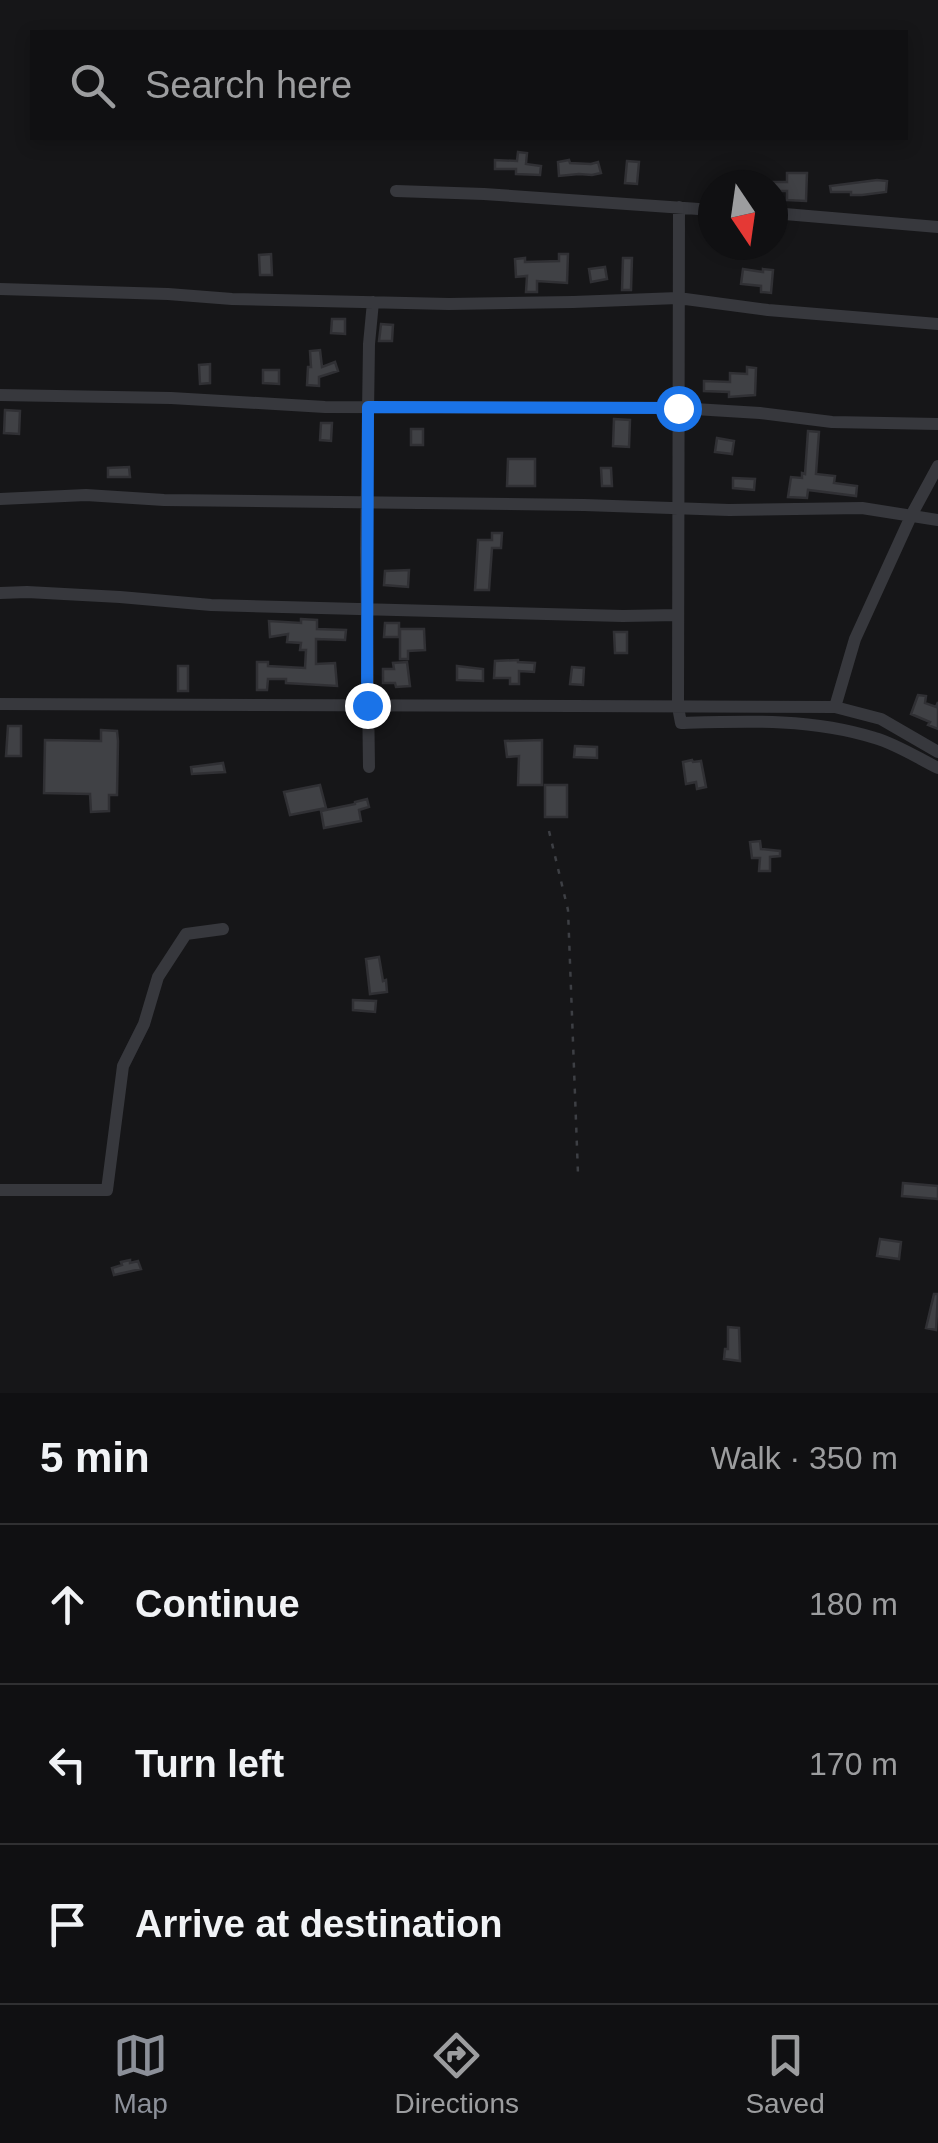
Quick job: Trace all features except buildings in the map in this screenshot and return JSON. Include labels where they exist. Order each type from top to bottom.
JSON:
[{"type":"street","points":[[396,192],[698,209]]},
{"type":"street","points":[[680,208],[680,723],[772,722],[836,728],[878,738],[938,768]]},
{"type":"street","points":[[788,215],[938,227]]},
{"type":"street","points":[[0,289],[232,299],[509,304],[678,298],[938,324]]},
{"type":"street","points":[[369,766],[368,407],[373,302]]},
{"type":"street","points":[[0,395],[368,407],[678,408],[832,422],[938,424]]},
{"type":"street","points":[[835,707],[855,639],[938,466]]},
{"type":"street","points":[[0,498],[584,504],[678,509],[862,508],[938,520]]},
{"type":"street","points":[[0,593],[211,605],[623,616],[678,614]]},
{"type":"street","points":[[0,704],[835,707],[881,719],[938,752]]},
{"type":"street","points":[[0,1190],[107,1190],[123,1066],[144,1024],[158,977],[186,934],[223,929]]},
{"type":"path","points":[[549,830],[568,910],[578,1174]]},
{"type":"route","points":[[367,705],[368,407],[678,408]]}]
